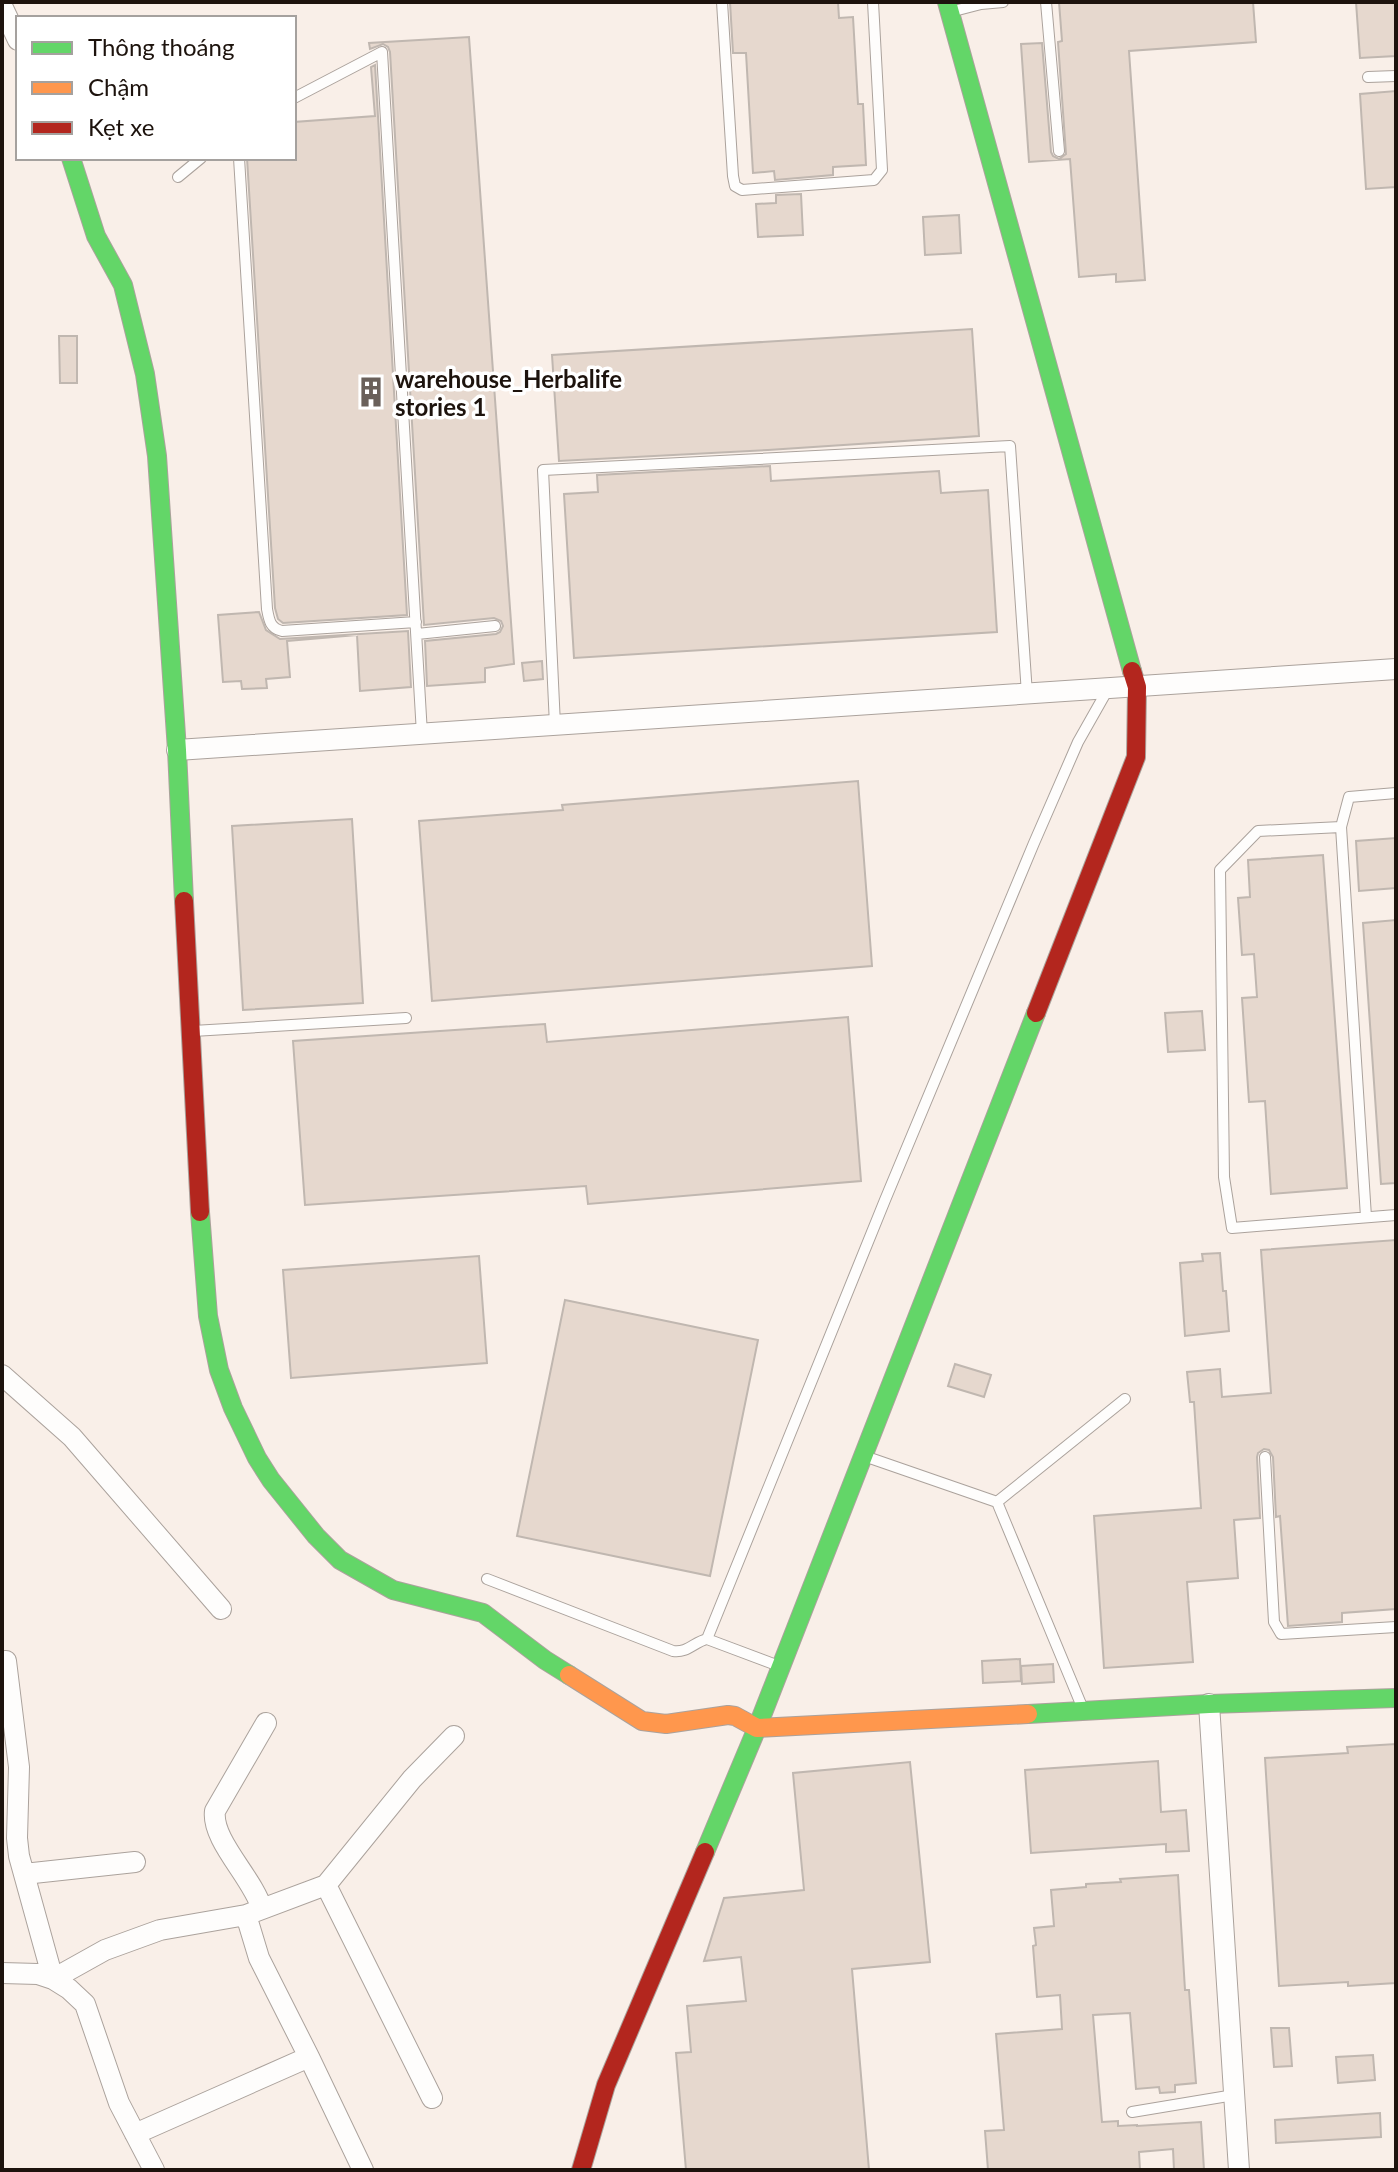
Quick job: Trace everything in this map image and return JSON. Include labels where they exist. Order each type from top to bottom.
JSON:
[{"type":"street","points":[[2,6],[16,36]]},
{"type":"street","points":[[581,2170],[606,2085],[757,1728],[1136,757],[1137,687],[948,7]]},
{"type":"street","points":[[72,160],[96,236],[123,285],[145,374],[157,456],[177,750],[200,1222],[208,1316],[219,1370],[257,1458],[288,1503],[316,1536],[340,1560],[393,1590],[483,1613],[545,1660],[642,1721],[655,1724],[728,1715],[757,1728],[1209,1704],[1396,1698]]},
{"type":"street","points":[[177,750],[1396,669]]},
{"type":"street","points":[[6,1387],[72,1437],[221,1609]]},
{"type":"street","points":[[6,1661],[18,1756],[17,1838],[53,1979]]},
{"type":"street","points":[[1209,1704],[1239,2170]]},
{"type":"street","points":[[266,1723],[215,1811],[213,1822],[255,1890],[259,1958],[363,2170]]},
{"type":"street","points":[[53,1979],[105,1950],[160,1930],[254,1912],[326,1885],[412,1779],[454,1736]]},
{"type":"street","points":[[24,1874],[135,1862]]},
{"type":"street","points":[[326,1885],[432,2098]]},
{"type":"street","points":[[2,1973],[38,1974],[53,1979],[85,2004],[119,2103],[154,2170]]},
{"type":"street","points":[[135,2134],[309,2057]]},
{"type":"lane","points":[[722,2],[733,176],[735,186],[742,190],[874,180],[878,176],[882,170],[873,2]]},
{"type":"lane","points":[[948,7],[1003,2]]},
{"type":"lane","points":[[1046,2],[1059,151]]},
{"type":"lane","points":[[296,97],[382,52],[422,734]]},
{"type":"lane","points":[[1368,77],[1396,76]]},
{"type":"lane","points":[[178,177],[199,160]]},
{"type":"lane","points":[[239,160],[270,623],[282,631],[495,626]]},
{"type":"lane","points":[[555,725],[543,470],[1010,446],[1027,694]]},
{"type":"lane","points":[[707,1639],[1034,843],[1078,742],[1108,689]]},
{"type":"lane","points":[[1366,1217],[1341,827],[1349,797],[1396,793]]},
{"type":"lane","points":[[1341,827],[1258,831],[1220,870],[1224,1177],[1232,1228],[1396,1215]]},
{"type":"lane","points":[[190,1031],[406,1018]]},
{"type":"lane","points":[[997,1502],[1125,1399]]},
{"type":"lane","points":[[863,1456],[997,1502],[1084,1711]]},
{"type":"lane","points":[[1265,1457],[1274,1622],[1281,1634],[1396,1627]]},
{"type":"lane","points":[[487,1579],[673,1651],[688,1650],[707,1639],[781,1667]]},
{"type":"lane","points":[[1132,2112],[1234,2095]]},
{"type":"building","points":[[730,2],[838,2],[839,18],[853,17],[858,104],[863,104],[866,165],[833,167],[833,175],[775,180],[774,171],[753,173],[746,53],[733,53]]},
{"type":"building","points":[[1059,2],[1253,2],[1256,42],[1129,51],[1145,280],[1116,282],[1116,274],[1079,277],[1070,159],[1029,162],[1021,44],[1042,43],[1051,152],[1059,159],[1066,154],[1058,42],[1062,41]]},
{"type":"building","points":[[1356,2],[1396,2],[1396,56],[1360,58]]},
{"type":"building","points":[[469,37],[514,664],[485,668],[485,682],[427,686],[425,641],[496,634],[503,626],[501,621],[494,618],[424,625],[390,52],[383,44],[370,49],[369,43]]},
{"type":"building","points":[[375,65],[407,615],[283,623],[278,619],[275,608],[247,160],[296,160],[296,122],[375,116],[371,67]]},
{"type":"building","points":[[1396,91],[1396,187],[1366,189],[1360,94]]},
{"type":"building","points":[[801,194],[803,235],[758,237],[756,204],[776,203],[776,195]]},
{"type":"building","points":[[959,215],[961,253],[925,255],[923,217]]},
{"type":"building","points":[[972,329],[979,436],[559,461],[552,355]]},
{"type":"building","points":[[59,336],[77,336],[77,383],[60,383]]},
{"type":"building","points":[[770,466],[771,481],[939,471],[941,493],[988,490],[997,632],[574,658],[564,494],[598,492],[597,475]]},
{"type":"building","points":[[259,612],[266,630],[280,639],[408,631],[411,687],[360,691],[357,635],[287,641],[290,677],[266,679],[267,688],[242,689],[241,681],[223,682],[218,615]]},
{"type":"building","points":[[542,661],[543,679],[524,681],[522,663]]},
{"type":"building","points":[[858,781],[872,966],[432,1001],[419,821],[563,810],[562,805]]},
{"type":"building","points":[[352,819],[363,1003],[243,1010],[232,826]]},
{"type":"building","points":[[1396,838],[1396,888],[1359,891],[1356,841]]},
{"type":"building","points":[[1323,855],[1347,1188],[1271,1194],[1265,1101],[1249,1102],[1242,998],[1257,997],[1254,954],[1242,955],[1238,898],[1250,897],[1248,860]]},
{"type":"building","points":[[1396,920],[1396,1183],[1381,1184],[1363,923]]},
{"type":"building","points":[[1202,1011],[1205,1050],[1168,1052],[1165,1013]]},
{"type":"building","points":[[848,1017],[861,1181],[588,1204],[586,1186],[305,1205],[293,1041],[545,1024],[547,1042]]},
{"type":"building","points":[[1396,1240],[1396,1609],[1342,1613],[1342,1622],[1288,1626],[1273,1457],[1269,1450],[1264,1449],[1257,1457],[1260,1518],[1234,1520],[1238,1578],[1187,1582],[1193,1662],[1104,1668],[1094,1516],[1201,1508],[1194,1402],[1190,1402],[1187,1372],[1220,1369],[1222,1397],[1271,1393],[1261,1250]]},
{"type":"building","points":[[1220,1253],[1229,1331],[1185,1336],[1180,1263],[1203,1261],[1202,1254]]},
{"type":"building","points":[[479,1256],[487,1363],[291,1378],[283,1270]]},
{"type":"building","points":[[565,1300],[758,1340],[710,1576],[517,1536]]},
{"type":"building","points":[[955,1364],[991,1375],[984,1397],[948,1386]]},
{"type":"building","points":[[1020,1659],[1021,1681],[983,1683],[982,1661]]},
{"type":"building","points":[[1053,1664],[1054,1682],[1022,1684],[1021,1666]]},
{"type":"building","points":[[1396,1744],[1396,1983],[1279,1986],[1265,1758],[1348,1753],[1347,1747]]},
{"type":"building","points":[[1158,1761],[1161,1812],[1186,1810],[1189,1851],[1166,1852],[1166,1844],[1031,1853],[1025,1770]]},
{"type":"building","points":[[910,1762],[930,1962],[852,1969],[869,2170],[686,2170],[676,2053],[691,2052],[687,2006],[746,2001],[741,1957],[704,1961],[724,1898],[804,1890],[793,1773]]},
{"type":"building","points":[[1178,1875],[1185,1990],[1189,1990],[1196,2083],[1175,2085],[1175,2092],[1160,2093],[1159,2087],[1136,2089],[1130,2013],[1093,2015],[1102,2122],[1118,2121],[1118,2126],[1137,2126],[1201,2122],[1204,2170],[1174,2170],[1173,2149],[1139,2152],[1140,2170],[988,2170],[985,2131],[1004,2130],[996,2034],[1062,2029],[1060,1995],[1037,1997],[1034,1928],[1054,1926],[1051,1890],[1121,1882],[1120,1879]]},
{"type":"building","points":[[1271,2028],[1289,2028],[1292,2066],[1274,2067]]},
{"type":"building","points":[[1373,2055],[1375,2080],[1338,2083],[1336,2057]]},
{"type":"building","points":[[1380,2113],[1381,2137],[1276,2143],[1275,2120]]},
{"type":"traffic: fast","points":[[947,2],[1132,671]]},
{"type":"traffic: fast","points":[[72,160],[96,236],[123,285],[145,374],[157,456],[184,901]]},
{"type":"traffic: fast","points":[[705,1852],[757,1728],[1036,1013]]},
{"type":"traffic: fast","points":[[200,1212],[208,1316],[219,1370],[233,1408],[271,1480],[316,1536],[340,1560],[393,1590],[483,1613],[569,1675]]},
{"type":"traffic: fast","points":[[1028,1714],[1396,1698]]},
{"type":"traffic: slow","points":[[569,1675],[642,1721],[666,1724],[728,1715],[757,1728],[1028,1714]]},
{"type":"traffic: jam","points":[[1036,1013],[1136,757],[1137,687],[1132,671]]},
{"type":"traffic: jam","points":[[184,901],[200,1212]]},
{"type":"traffic: jam","points":[[581,2170],[606,2085],[705,1852]]},
{"type":"place","name":"warehouse_Herbalife stories 1","points":[[371,392]]}]
